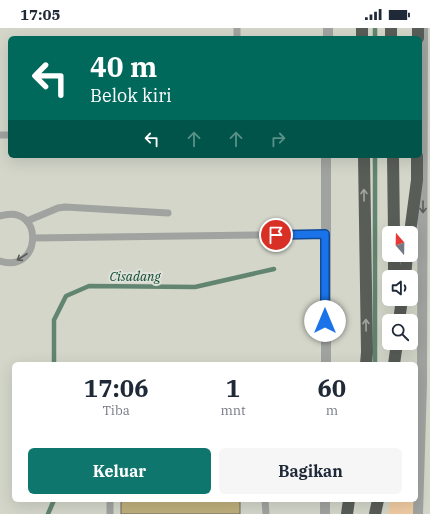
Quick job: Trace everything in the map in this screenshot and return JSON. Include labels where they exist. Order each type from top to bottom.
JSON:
[{"type":"highway","points":[[364,158],[366,362]]},
{"type":"highway","points":[[393,158],[394,226]]},
{"type":"highway","points":[[411,226],[417,180],[417,158]]},
{"type":"highway","points":[[393,350],[393,362]]},
{"type":"highway","points":[[393,362],[396,350]]},
{"type":"highway","points":[[347,514],[349,502]]},
{"type":"highway","points":[[375,514],[378,502]]},
{"type":"street","points":[[418,514],[422,376],[423,28]]},
{"type":"street","points":[[326,158],[326,362]]},
{"type":"street","points":[[325,502],[325,514]]},
{"type":"lane","points":[[27,221],[58,208],[65,207],[168,213]]},
{"type":"lane","points":[[0,216],[10,214],[19,216],[27,221],[32,229],[34,238],[33,246],[28,254],[22,259],[14,262],[0,260]]},
{"type":"lane","points":[[34,238],[325,234]]},
{"type":"lane","points":[[110,502],[110,514]]},
{"type":"lane","points":[[266,502],[266,514]]},
{"type":"shaded area","points":[[0,28],[430,28],[430,514],[0,514]]},
{"type":"shaded area","points":[[422,384],[418,514],[388,514],[390,502],[418,502],[418,387]]},
{"type":"building","points":[[121,502],[240,502],[240,514],[121,514]]},
{"type":"waterway","points":[[375,28],[375,36]]},
{"type":"waterway","points":[[375,158],[375,362]]},
{"type":"waterway","name":"Cisadang","points":[[54,362],[54,320],[66,296],[89,286],[195,287],[274,269]]},
{"type":"waterway","name":"Cisadang","points":[[48,514],[53,502]]},
{"type":"route","points":[[276,235],[325,234],[325,321]]}]
